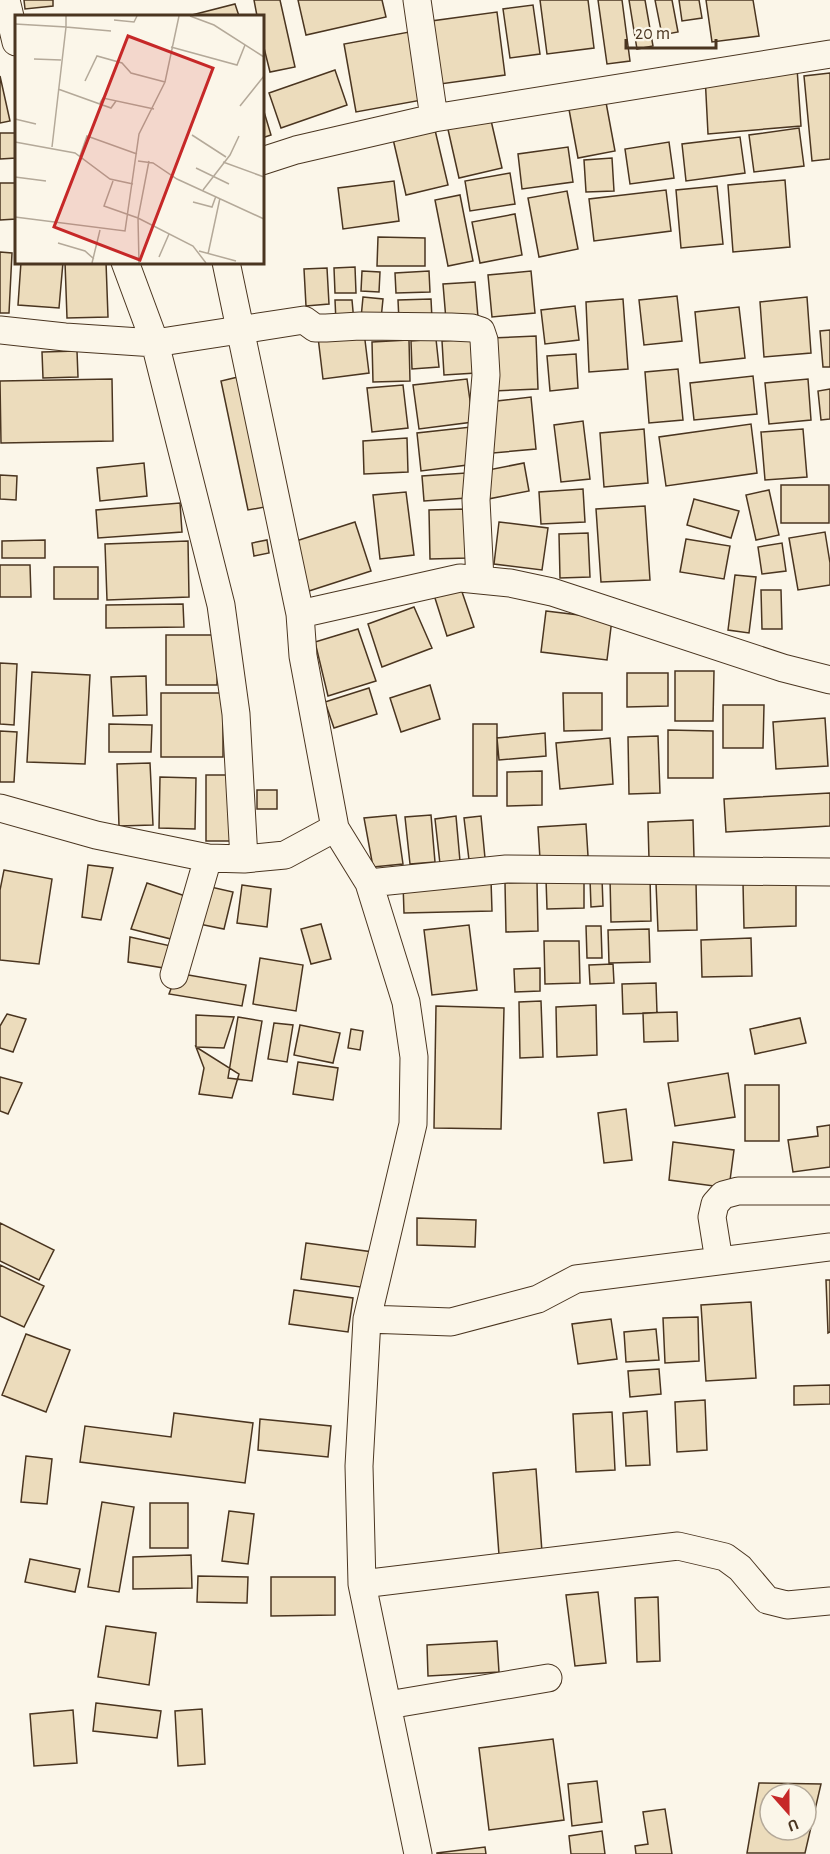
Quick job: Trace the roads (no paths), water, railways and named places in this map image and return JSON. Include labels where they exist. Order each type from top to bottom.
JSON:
[{"type":"street","points":[[6,0],[15,38]]},
{"type":"street","points":[[417,0],[434,118]]},
{"type":"street","points":[[264,159],[434,118],[830,54]]},
{"type":"street","points":[[126,264],[155,343],[220,605],[236,714],[244,859]]},
{"type":"street","points":[[226,264],[300,614],[324,834],[369,883],[406,1002],[414,1057],[413,1124],[367,1319],[359,1466],[362,1584],[418,1854]]},
{"type":"street","points":[[0,330],[155,343],[304,320],[315,328],[451,327],[481,331],[484,340],[486,375],[476,500],[480,580]]},
{"type":"street","points":[[300,614],[460,578],[510,583],[552,592],[783,668],[830,680]]},
{"type":"street","points":[[0,808],[96,835],[208,858],[244,859],[285,855],[324,834]]},
{"type":"street","points":[[174,975],[208,858]]},
{"type":"street","points":[[369,883],[506,869],[830,872]]},
{"type":"street","points":[[719,1261],[712,1217],[715,1204],[723,1195],[738,1191],[830,1191]]},
{"type":"street","points":[[367,1319],[451,1322],[538,1299],[576,1279],[830,1247]]},
{"type":"street","points":[[362,1584],[678,1546],[725,1557],[740,1568],[767,1600],[787,1605],[830,1601]]},
{"type":"street","points":[[388,1705],[548,1678]]}]
